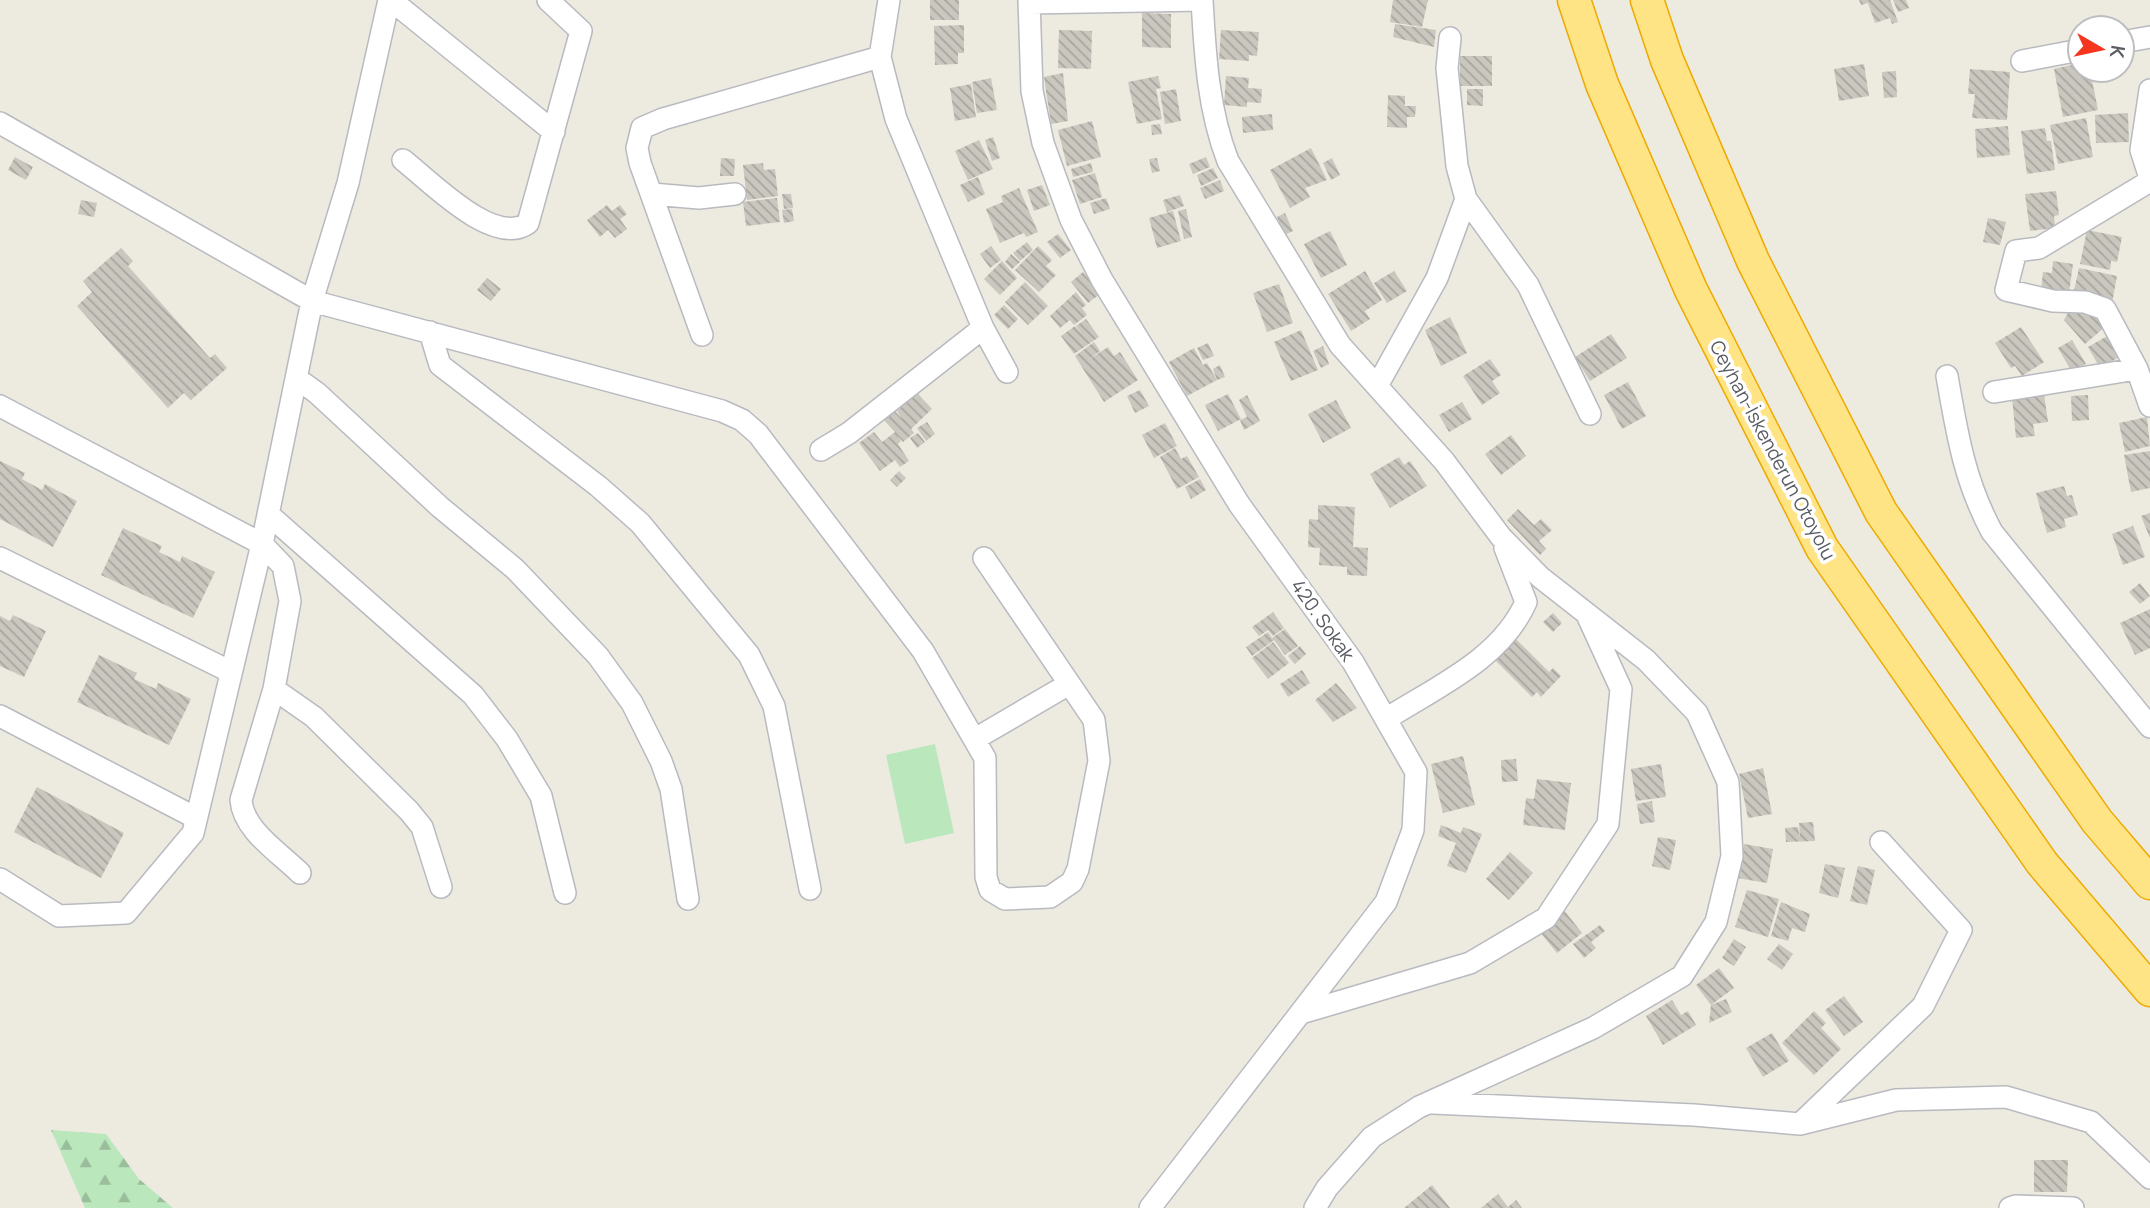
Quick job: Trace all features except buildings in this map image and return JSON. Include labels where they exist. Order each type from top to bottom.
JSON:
[{"type":"highway","name":"Ceyhan-İskenderun Otoyolu","points":[[1574,0],[1602,84],[1691,290],[1822,548],[2042,863],[2150,990]]},
{"type":"highway","points":[[1647,0],[1667,60],[1753,261],[1881,512],[2097,821],[2150,883]]},
{"type":"street","points":[[0,879],[59,916],[126,913],[193,833],[262,544],[312,301],[348,183],[390,0],[554,132]]},
{"type":"street","points":[[403,160],[488,226],[517,230],[531,218],[580,31],[548,0]]},
{"type":"street","points":[[889,0],[880,57],[895,119],[983,328],[1007,372]]},
{"type":"street","points":[[1029,1],[1202,0],[1206,60],[1217,133],[1228,161],[1340,345],[1444,461],[1500,537],[1541,577],[1646,660],[1697,713],[1728,782],[1732,856],[1716,922],[1682,976],[1593,1028],[1429,1103],[1372,1137],[1327,1188],[1315,1208]]},
{"type":"street","name":"420. Sokak","points":[[1029,1],[1032,90],[1043,143],[1071,220],[1102,280],[1239,504],[1353,662],[1416,772],[1413,830],[1386,902],[1150,1208]]},
{"type":"street","points":[[1450,38],[1447,68],[1457,166],[1466,199],[1528,285],[1590,414]]},
{"type":"street","points":[[2022,61],[2066,53]]},
{"type":"street","points":[[702,334],[637,148],[642,128],[663,119],[880,57]]},
{"type":"street","points":[[2150,90],[2141,150],[2150,180],[2039,248],[2017,251],[2006,290],[2053,301],[2085,302],[2105,309],[2137,369],[2150,406]]},
{"type":"street","points":[[0,123],[312,301],[722,411],[742,420],[758,434],[923,651],[975,739],[985,758],[986,768],[986,877],[990,890],[1005,899],[1058,893],[1072,882],[1078,869],[1099,761],[1094,720],[984,558]]},
{"type":"street","points":[[652,194],[699,198],[735,194]]},
{"type":"street","points":[[1377,386],[1437,278],[1466,199]]},
{"type":"street","points":[[821,450],[849,433],[983,328]]},
{"type":"street","points":[[430,332],[440,365],[598,486],[640,523],[749,655],[774,706],[810,889]]},
{"type":"street","points":[[1994,392],[2137,369]]},
{"type":"street","points":[[1947,376],[1960,454],[1973,497],[1992,532],[2150,727]]},
{"type":"street","points":[[296,378],[317,393],[440,507],[515,569],[598,656],[632,703],[661,761],[671,789],[688,899]]},
{"type":"street","points":[[0,406],[262,544],[283,566],[290,591],[274,689],[242,808],[248,822],[300,873]]},
{"type":"street","points":[[268,514],[473,695],[491,716],[541,796],[565,893]]},
{"type":"street","points":[[1386,719],[1490,653],[1520,618],[1526,602],[1500,537]]},
{"type":"street","points":[[0,558],[231,672]]},
{"type":"street","points":[[1301,1013],[1470,963],[1546,918],[1608,824],[1621,689],[1586,612]]},
{"type":"street","points":[[975,739],[1069,684]]},
{"type":"street","points":[[274,689],[314,717],[422,827],[441,887]]},
{"type":"street","points":[[0,716],[196,818]]},
{"type":"street","points":[[1800,1124],[1923,1006],[1961,930],[1881,842]]},
{"type":"street","points":[[1429,1103],[1694,1115],[1800,1124],[1896,1100],[2006,1097],[2091,1122],[2150,1178]]},
{"type":"street","points":[[2010,1208],[2073,1208]]},
{"type":"green space","points":[[935,744],[954,833],[905,844],[886,755]]},
{"type":"green space","points":[[51,1130],[106,1134],[139,1179],[173,1208],[85,1208]]}]
